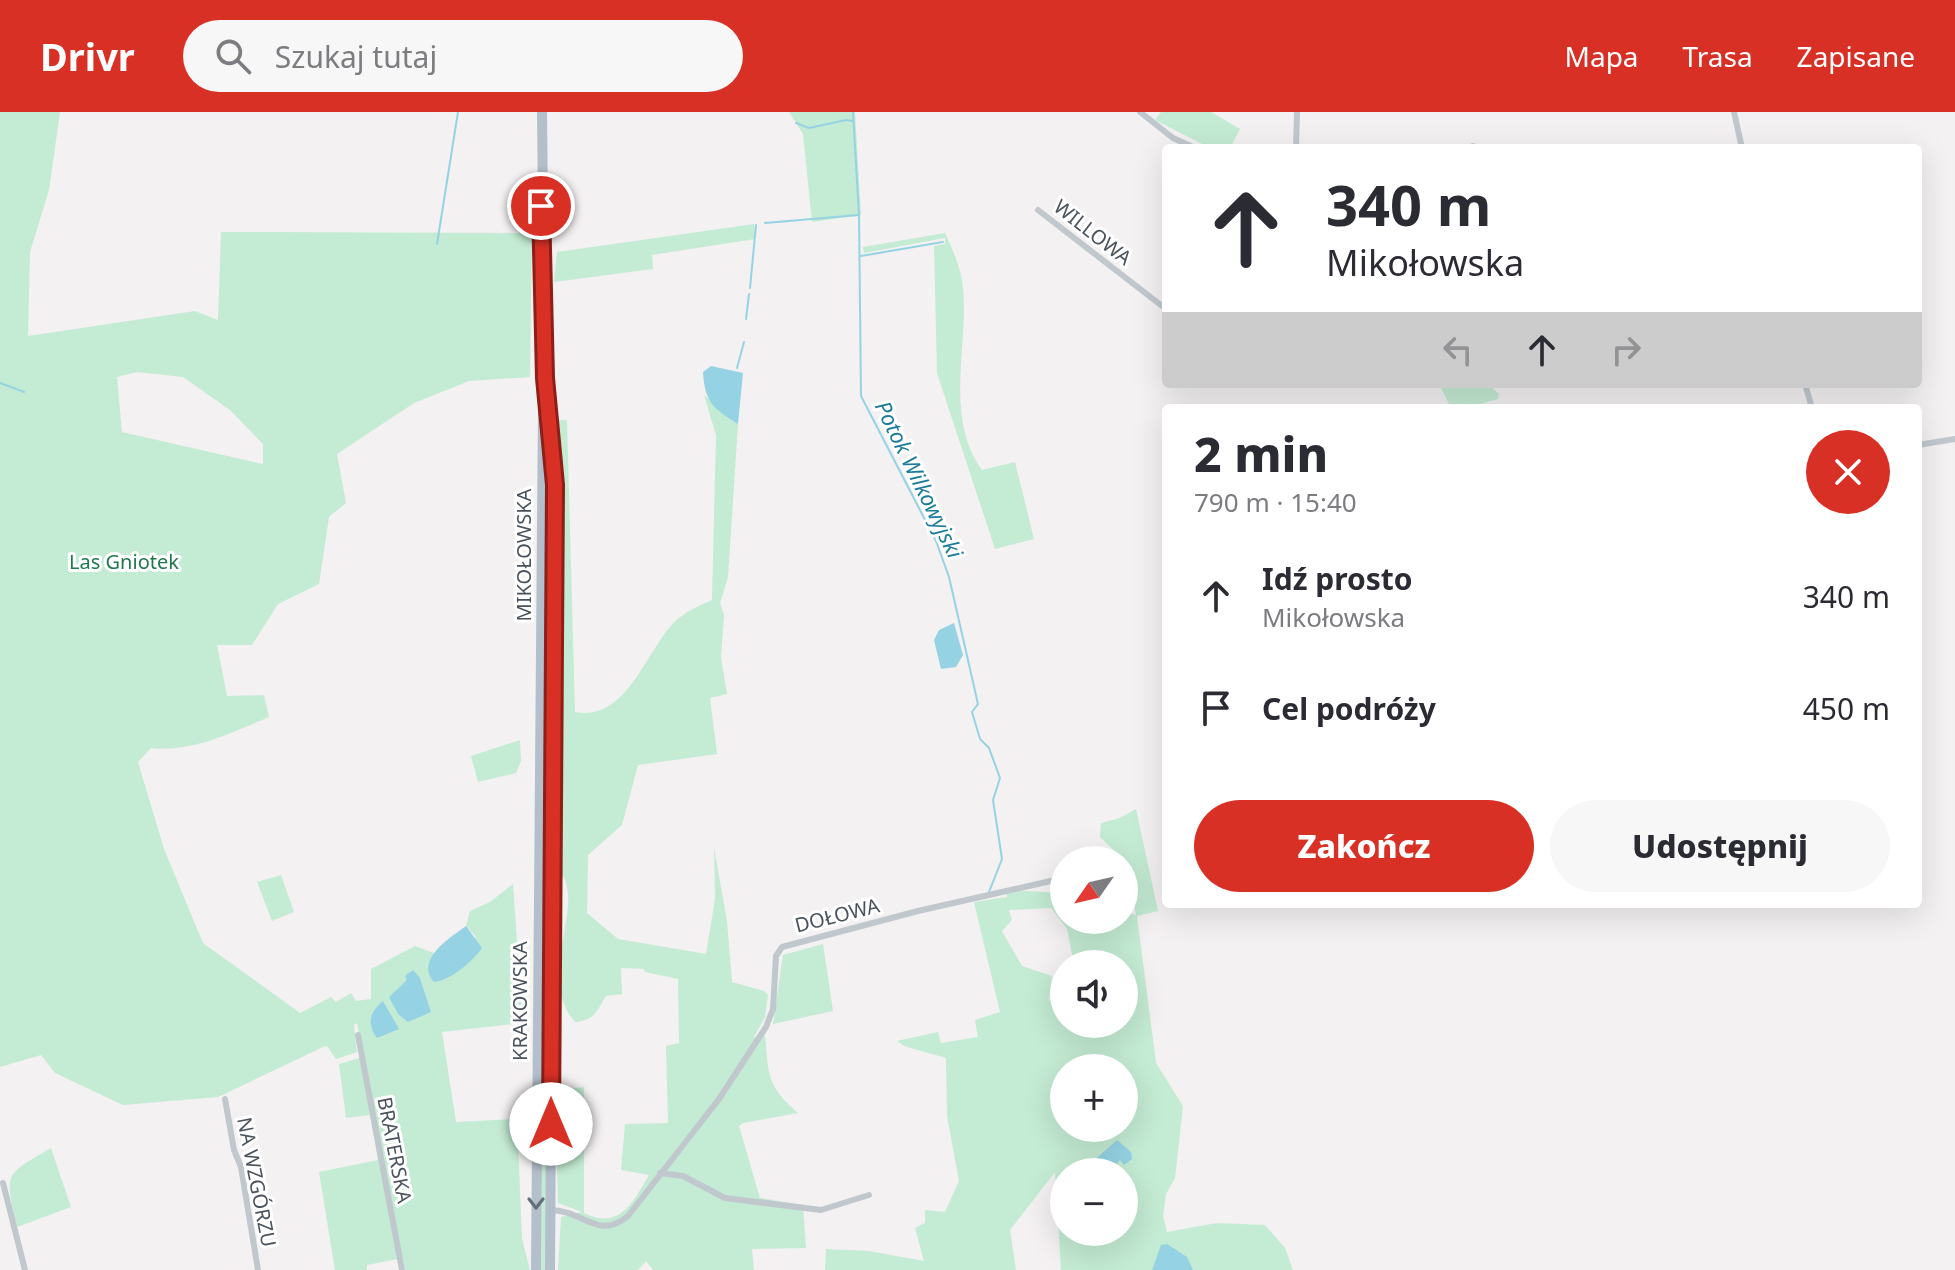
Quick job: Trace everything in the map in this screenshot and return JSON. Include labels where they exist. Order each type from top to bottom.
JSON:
[{"type":"main road","name":"MIKOŁOWSKA","points":[[539,733],[545,378],[542,112]]},
{"type":"main road","name":"MIKOŁOWSKA","points":[[545,378],[555,485],[554,729]]},
{"type":"main road","name":"KRAKOWSKA","points":[[550,1270],[554,729]]},
{"type":"main road","name":"KRAKOWSKA","points":[[536,1270],[539,733]]},
{"type":"street","points":[[1140,112],[1173,138],[1186,144]]},
{"type":"street","points":[[1296,144],[1297,112]]},
{"type":"street","points":[[1734,112],[1741,144]]},
{"type":"street","name":"WILLOWA","points":[[1038,210],[1162,306]]},
{"type":"street","points":[[1922,444],[1955,439]]},
{"type":"street","name":"DOŁOWA","points":[[550,1210],[574,1213],[602,1228],[609,1228],[628,1216],[719,1099],[766,1027],[773,1009],[776,956],[782,947],[918,911],[1050,881]]},
{"type":"street","name":"BRATERSKA","points":[[358,1035],[402,1270]]},
{"type":"street","name":"NA WZGÓRZU","points":[[225,1099],[234,1150],[241,1167],[258,1270]]},
{"type":"street","points":[[660,1173],[683,1176],[725,1198],[821,1210],[869,1195]]},
{"type":"street","points":[[3,1183],[25,1270]]},
{"type":"green space","name":"Las Gniotek","points":[[0,112],[60,112],[49,190],[30,252],[28,336],[195,311],[218,320],[221,232],[532,233],[530,377],[469,381],[414,403],[337,454],[346,503],[329,517],[319,584],[278,604],[252,645],[217,645],[227,696],[264,695],[269,717],[197,744],[151,748],[138,762],[164,849],[203,943],[300,1013],[331,997],[336,1002],[351,993],[356,1001],[371,999],[371,969],[415,946],[434,953],[429,965],[476,937],[466,926],[470,911],[490,902],[513,884],[522,1016],[513,1024],[442,1032],[456,1122],[517,1119],[522,1239],[530,1270],[405,1270],[403,1258],[367,1265],[367,1270],[335,1270],[319,1172],[378,1160],[370,1115],[346,1118],[339,1064],[363,1057],[357,1023],[354,1025],[357,1052],[336,1059],[327,1046],[323,1047],[218,1097],[123,1105],[55,1073],[41,1055],[0,1067]],"holes":[[[137,372],[183,377],[230,410],[263,444],[263,464],[122,432],[117,377]],[[420,978],[431,1012],[389,997],[408,980]]]},
{"type":"green space","points":[[789,112],[855,112],[861,215],[812,222],[803,134]]},
{"type":"green space","points":[[1161,112],[1211,112],[1240,129],[1232,144],[1202,144],[1155,120]]},
{"type":"green space","points":[[754,224],[755,239],[652,255],[653,269],[554,282],[557,252]]},
{"type":"green space","points":[[945,233],[962,280],[960,402],[963,425],[970,448],[982,470],[1015,462],[1034,539],[995,549],[937,373],[934,246],[945,244],[945,238],[864,253],[863,247]]},
{"type":"green space","points":[[1441,388],[1492,388],[1499,394],[1498,399],[1480,404],[1449,404]]},
{"type":"green space","points":[[704,395],[738,424],[728,577],[720,603],[724,615],[721,657],[727,694],[710,698],[717,754],[638,765],[622,825],[588,855],[587,913],[618,939],[706,954],[715,899],[714,848],[727,921],[732,982],[764,991],[768,995],[765,1017],[754,1037],[765,1035],[771,1079],[780,1095],[798,1113],[739,1126],[760,1198],[803,1205],[806,1248],[752,1249],[754,1270],[653,1270],[646,1261],[638,1270],[558,1270],[561,1217],[582,1212],[558,1203],[555,1090],[584,1087],[584,1213],[596,1218],[616,1216],[631,1204],[649,1175],[621,1170],[625,1124],[668,1123],[666,1046],[679,1043],[678,979],[645,972],[644,969],[621,968],[622,994],[606,996],[592,1017],[575,1022],[564,1004],[559,984],[568,904],[567,887],[561,873],[562,521],[559,420],[567,420],[575,712],[594,712],[610,705],[623,694],[679,618],[712,600],[716,435]]},
{"type":"green space","points":[[546,507],[549,507],[546,1270],[541,1270]]},
{"type":"green space","points":[[520,740],[521,761],[516,773],[478,782],[471,756]]},
{"type":"green space","points":[[1136,809],[1158,911],[1138,916],[1138,846],[1109,846],[1100,837],[1101,823],[1120,818]]},
{"type":"green space","points":[[281,875],[294,912],[272,921],[257,882]]},
{"type":"green space","points":[[1006,890],[1050,892],[1050,908],[1009,910],[1012,920],[1002,931],[1022,966],[1050,975],[1050,1038],[1138,1038],[1138,950],[1071,950],[1068,934],[1138,934],[1138,924],[1156,1063],[1183,1106],[1175,1178],[1166,1194],[1163,1216],[1167,1232],[1217,1223],[1265,1225],[1285,1248],[1293,1270],[1061,1270],[1060,1246],[1138,1246],[1138,1158],[1050,1158],[1050,1178],[1010,1230],[1016,1270],[825,1270],[826,1249],[869,1251],[924,1261],[915,1228],[925,1223],[925,1210],[945,1212],[959,1181],[947,1116],[946,1058],[904,1046],[897,1041],[938,1032],[941,1043],[978,1037],[975,1020],[1000,1012],[974,902],[1007,897]]},
{"type":"green space","points":[[823,944],[833,1011],[773,1024],[783,955]]},
{"type":"green space","points":[[51,1148],[71,1207],[17,1227],[10,1195],[12,1177],[24,1164]]},
{"type":"water","points":[[711,366],[743,373],[738,424],[716,409],[708,398],[703,372]]},
{"type":"water","points":[[954,623],[963,655],[956,667],[941,669],[934,640],[939,630]]},
{"type":"water","points":[[466,926],[482,948],[461,970],[434,982],[429,973],[432,957]]},
{"type":"water","points":[[413,970],[420,978],[431,1012],[408,1022],[398,1014],[389,997]]},
{"type":"water","points":[[383,1001],[399,1029],[377,1038],[371,1027],[371,1018]]},
{"type":"water","points":[[1115,1142],[1119,1142],[1131,1152],[1132,1158],[1097,1158]]},
{"type":"water","points":[[1167,1244],[1187,1257],[1193,1270],[1152,1270],[1161,1245]]},
{"type":"waterway","points":[[437,244],[458,112]]},
{"type":"waterway","name":"Potok Wilkowyjski","points":[[853,112],[859,215],[861,396],[936,541],[949,577],[978,704],[972,712],[980,739],[989,748],[1000,778],[993,800],[1002,859],[989,892]]},
{"type":"waterway","points":[[796,123],[809,128],[852,121]]},
{"type":"waterway","points":[[765,223],[859,215]]},
{"type":"waterway","points":[[750,288],[756,225]]},
{"type":"waterway","points":[[861,256],[943,242]]},
{"type":"waterway","points":[[746,319],[749,294]]},
{"type":"waterway","points":[[737,368],[744,342]]},
{"type":"waterway","points":[[0,383],[24,392]]},
{"type":"route","points":[[541,206],[545,378],[555,485],[551,1124]]}]
